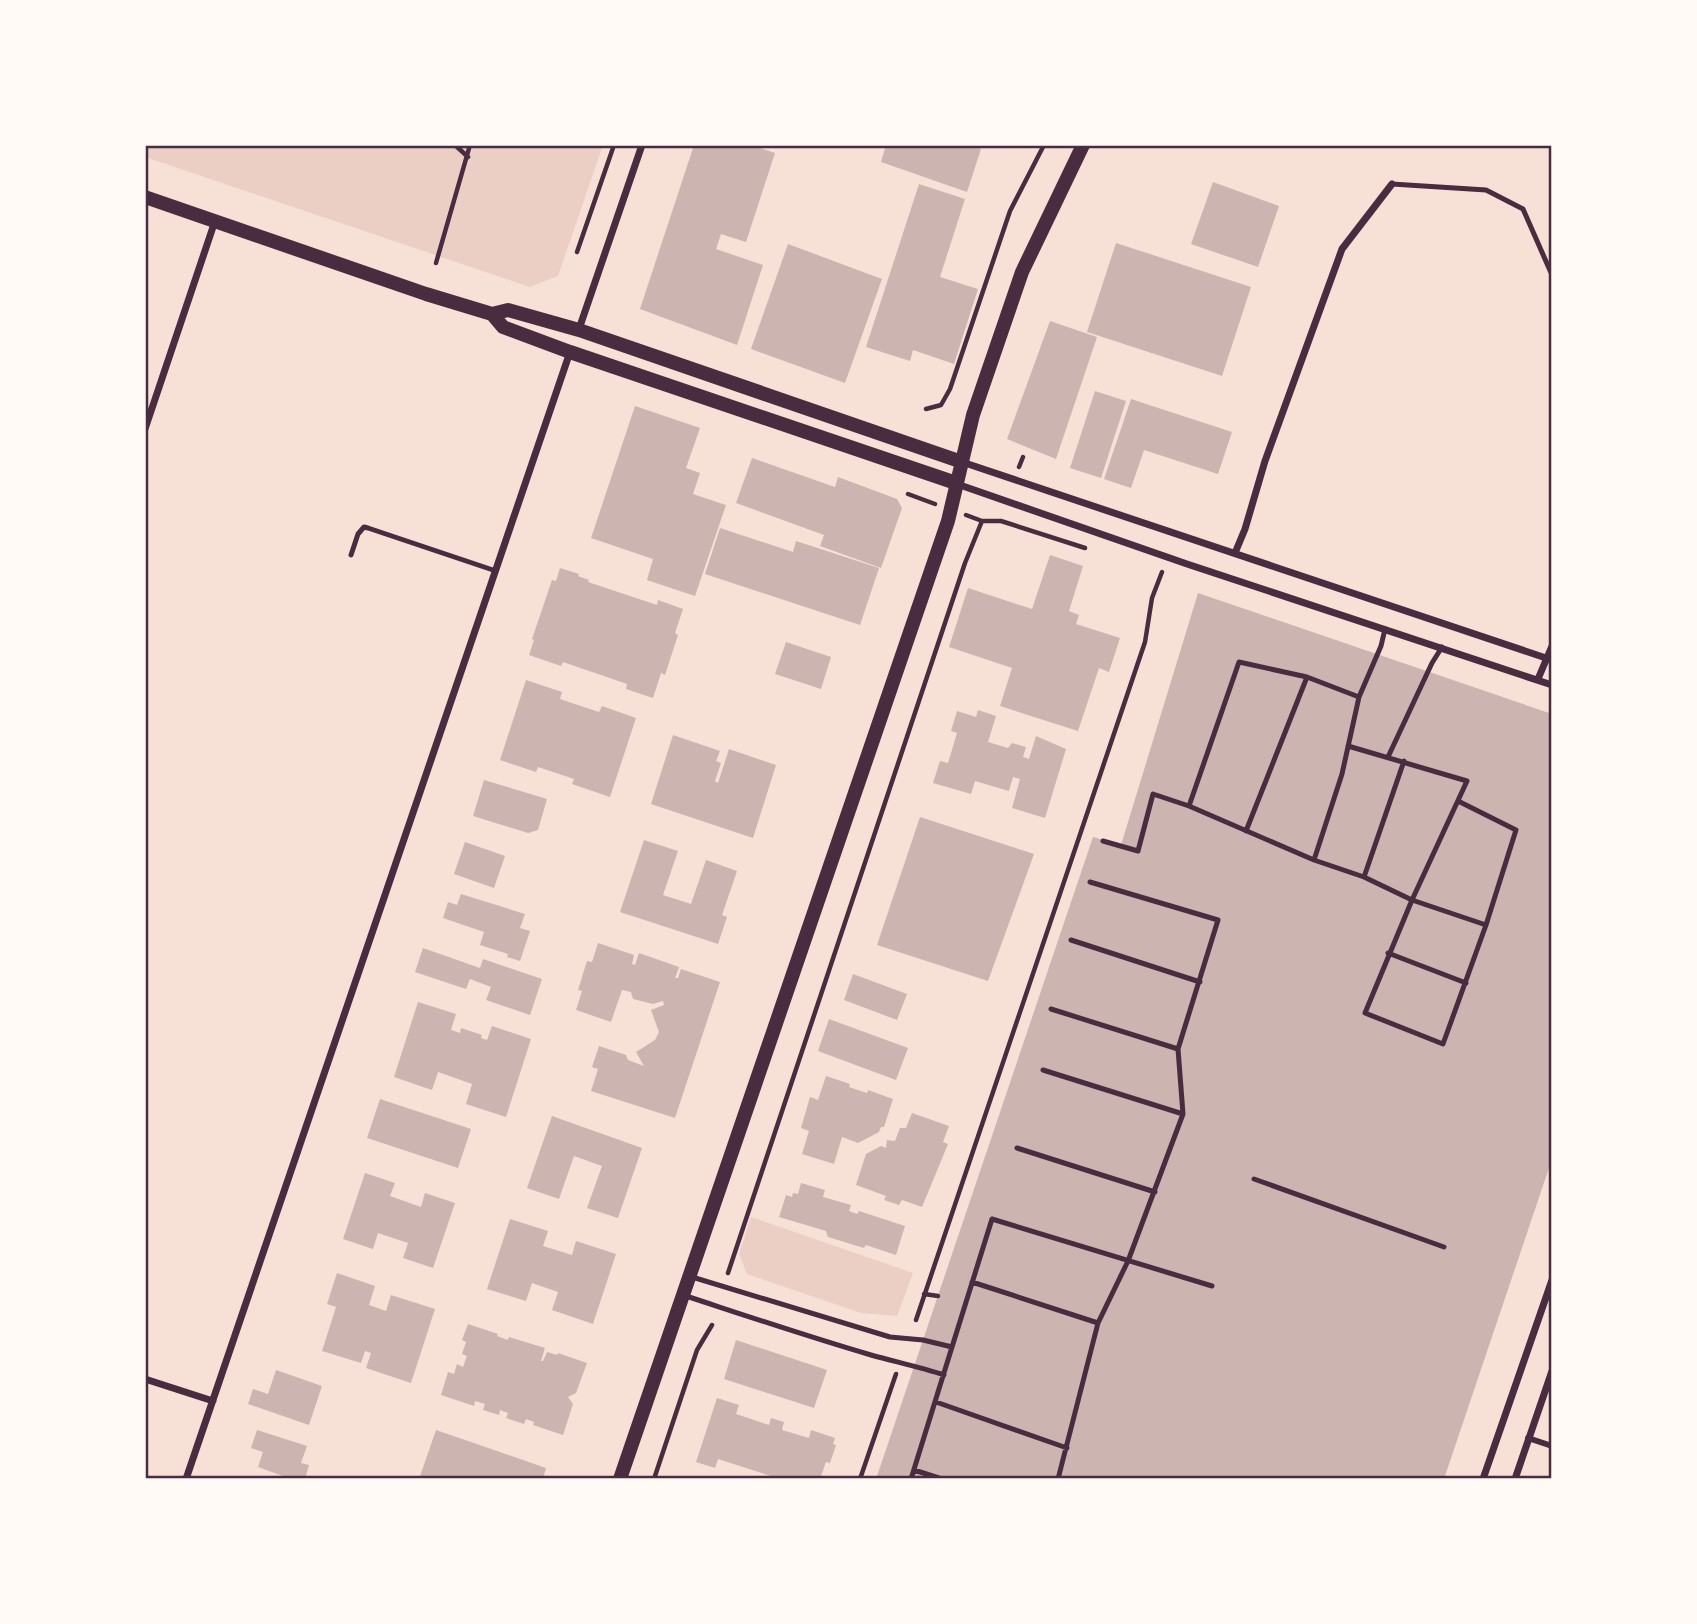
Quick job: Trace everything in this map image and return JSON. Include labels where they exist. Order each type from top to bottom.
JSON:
[{"type":"main road","points":[[620,1479],[948,521],[973,415],[1022,272],[1083,145]]},
{"type":"main road","points":[[145,197],[426,294],[492,314],[508,310],[579,330],[962,462]]},
{"type":"main road","points":[[492,314],[503,327],[570,352],[956,483]]},
{"type":"street","points":[[579,330],[642,145]]},
{"type":"street","points":[[1235,553],[1265,461],[1342,249],[1392,184]]},
{"type":"street","points":[[145,429],[215,220]]},
{"type":"street","points":[[186,1479],[570,352]]},
{"type":"street","points":[[962,462],[1549,659]]},
{"type":"street","points":[[956,483],[1187,564],[1552,684]]},
{"type":"street","points":[[1538,679],[1549,659],[1552,646]]},
{"type":"street","points":[[1483,1479],[1549,1299],[1552,1280]]},
{"type":"street","points":[[1514,1479],[1552,1371]]},
{"type":"street","points":[[145,1379],[213,1401]]},
{"type":"street","points":[[1528,1438],[1552,1446]]},
{"type":"lane","points":[[1392,184],[1486,190],[1524,209],[1552,275]]},
{"type":"lane","points":[[351,555],[358,534],[364,527],[496,570]]},
{"type":"lane","points":[[1314,860],[1348,746],[1359,697],[1381,646],[1385,629]]},
{"type":"lane","points":[[1388,757],[1442,647]]},
{"type":"lane","points":[[1189,806],[1239,662],[1307,677],[1359,697]]},
{"type":"lane","points":[[1246,831],[1307,677]]},
{"type":"lane","points":[[1348,746],[1467,781],[1388,953],[1365,1013],[1443,1044],[1486,925],[1516,830],[1458,801]]},
{"type":"lane","points":[[1364,877],[1404,761]]},
{"type":"lane","points":[[1103,841],[1138,851],[1153,794],[1189,806],[1314,860],[1364,877],[1412,900],[1486,925]]},
{"type":"lane","points":[[1058,1479],[1098,1323],[1128,1261],[1183,1114],[1178,1049],[1218,920],[1090,882]]},
{"type":"lane","points":[[1071,940],[1200,982]]},
{"type":"lane","points":[[1388,953],[1466,983]]},
{"type":"lane","points":[[1051,1009],[1178,1049]]},
{"type":"lane","points":[[1043,1070],[1183,1114]]},
{"type":"lane","points":[[1017,1148],[1155,1192]]},
{"type":"lane","points":[[1254,1179],[1444,1247]]},
{"type":"lane","points":[[911,1479],[992,1219],[1212,1286]]},
{"type":"lane","points":[[689,1276],[890,1338],[923,1340],[952,1347]]},
{"type":"lane","points":[[972,1282],[1098,1323]]},
{"type":"lane","points":[[683,1296],[944,1375]]},
{"type":"lane","points":[[936,1402],[1067,1448]]},
{"type":"lane","points":[[914,1471],[942,1479]]},
{"type":"path","points":[[455,145],[468,157]]},
{"type":"path","points":[[436,263],[470,145]]},
{"type":"path","points":[[578,252],[614,145]]},
{"type":"path","points":[[926,409],[941,405],[950,389],[1010,211],[1044,145]]},
{"type":"path","points":[[727,1278],[960,576],[982,521],[1001,522],[1088,549]]},
{"type":"path","points":[[916,1320],[1145,642],[1152,598],[1162,572],[1150,568]]},
{"type":"path","points":[[924,1294],[938,1296]]},
{"type":"path","points":[[654,1479],[697,1350],[712,1325]]},
{"type":"path","points":[[860,1479],[896,1374]]},
{"type":"shaded area","points":[[145,145],[603,145],[558,276],[530,287],[145,157]]},
{"type":"shaded area","points":[[751,1217],[913,1273],[897,1316],[861,1313],[747,1274],[739,1254]]},
{"type":"building","points":[[694,145],[751,145],[775,153],[746,242],[721,234],[716,249],[763,265],[737,345],[640,309]]},
{"type":"building","points":[[886,145],[970,145],[981,149],[967,192],[881,162]]},
{"type":"building","points":[[1213,182],[1279,206],[1258,267],[1191,244]]},
{"type":"building","points":[[919,184],[965,199],[940,277],[978,289],[954,364],[913,350],[910,361],[866,347]]},
{"type":"building","points":[[1116,243],[1251,287],[1222,376],[1087,332]]},
{"type":"building","points":[[788,244],[882,279],[845,383],[751,349]]},
{"type":"building","points":[[1050,321],[1097,337],[1056,459],[1007,439]]},
{"type":"building","points":[[1095,391],[1126,401],[1101,478],[1070,468]]},
{"type":"building","points":[[1131,399],[1232,432],[1218,474],[1144,450],[1131,488],[1104,479]]},
{"type":"building","points":[[635,406],[700,428],[686,468],[700,473],[693,494],[726,505],[695,596],[647,580],[653,559],[591,538]]},
{"type":"building","points":[[752,458],[835,487],[838,477],[897,499],[902,508],[881,568],[820,546],[824,535],[736,503]]},
{"type":"building","points":[[720,528],[793,552],[796,541],[879,568],[860,625],[705,574]]},
{"type":"building","points":[[1050,555],[1083,566],[1069,611],[1079,615],[1076,624],[1120,638],[1109,672],[1099,668],[1078,731],[1000,706],[1012,668],[949,647],[968,588],[1032,609]]},
{"type":"building","points":[[560,568],[579,574],[578,576],[589,580],[588,582],[657,605],[658,600],[683,609],[665,675],[661,673],[653,698],[626,689],[627,684],[563,662],[561,666],[529,655],[552,580],[556,581]]},
{"type":"building","points":[[1198,593],[1552,714],[1552,1159],[1444,1479],[876,1479],[1093,837],[1121,845]]},
{"type":"building","points":[[786,642],[831,657],[821,689],[775,674]]},
{"type":"building","points":[[526,680],[562,692],[560,699],[599,712],[602,706],[636,718],[610,797],[572,784],[574,779],[538,767],[536,772],[500,760]]},
{"type":"building","points":[[978,710],[996,716],[988,742],[1008,748],[1012,743],[1026,747],[1023,757],[1029,759],[1036,736],[1066,749],[1045,818],[1012,808],[1020,779],[1013,777],[1009,791],[975,781],[971,794],[933,783],[940,761],[948,763],[957,733],[951,731],[957,711],[976,717]]},
{"type":"building","points":[[673,735],[720,751],[716,761],[721,763],[715,781],[718,783],[729,749],[776,765],[753,838],[651,804]]},
{"type":"building","points":[[484,780],[547,799],[538,830],[528,833],[473,816]]},
{"type":"building","points":[[920,817],[1034,854],[988,981],[877,945]]},
{"type":"building","points":[[644,840],[678,851],[663,895],[691,904],[706,860],[737,871],[722,915],[727,917],[718,944],[620,912]]},
{"type":"building","points":[[465,842],[505,856],[494,888],[454,874]]},
{"type":"building","points":[[461,894],[525,914],[520,928],[530,931],[520,961],[480,945],[484,932],[443,918],[448,902],[457,905]]},
{"type":"building","points":[[598,943],[634,955],[632,964],[635,965],[639,953],[679,967],[675,978],[678,978],[681,969],[720,982],[675,1118],[591,1091],[598,1069],[592,1067],[599,1046],[626,1055],[628,1060],[644,1066],[636,1052],[655,1040],[659,1032],[651,1010],[664,1005],[663,1001],[653,1004],[633,999],[631,992],[622,990],[611,1022],[576,1010],[582,991],[578,990],[587,961],[592,962]]},
{"type":"building","points":[[423,948],[480,968],[483,959],[542,979],[530,1015],[486,1000],[491,987],[470,979],[466,989],[415,972]]},
{"type":"building","points":[[853,974],[907,994],[897,1020],[844,1000]]},
{"type":"building","points":[[418,1002],[456,1014],[451,1030],[460,1033],[461,1028],[482,1035],[481,1038],[487,1040],[492,1026],[531,1039],[506,1117],[466,1104],[472,1084],[438,1072],[432,1090],[394,1077]]},
{"type":"building","points":[[829,1019],[908,1048],[896,1080],[818,1051]]},
{"type":"building","points":[[826,1076],[850,1084],[849,1087],[867,1093],[868,1090],[893,1099],[884,1127],[881,1127],[879,1132],[858,1143],[842,1137],[834,1164],[802,1154],[809,1131],[801,1128],[810,1097],[818,1100]]},
{"type":"building","points":[[380,1099],[471,1129],[458,1168],[367,1138]]},
{"type":"building","points":[[912,1113],[949,1126],[943,1142],[948,1144],[922,1207],[902,1200],[899,1205],[884,1200],[886,1196],[856,1185],[866,1154],[881,1146],[886,1148],[887,1140],[895,1141],[900,1128],[906,1128]]},
{"type":"building","points":[[552,1116],[642,1148],[618,1218],[587,1208],[602,1166],[574,1156],[559,1199],[527,1188]]},
{"type":"building","points":[[365,1173],[395,1183],[390,1196],[421,1207],[425,1193],[455,1203],[433,1268],[403,1258],[408,1243],[378,1233],[373,1249],[343,1239]]},
{"type":"building","points":[[801,1183],[825,1190],[823,1197],[851,1205],[849,1211],[857,1214],[859,1211],[905,1226],[896,1255],[828,1237],[826,1231],[779,1217],[786,1195],[792,1197],[793,1193],[798,1194]]},
{"type":"building","points":[[510,1219],[548,1231],[543,1246],[572,1255],[576,1241],[616,1254],[593,1324],[552,1310],[558,1292],[532,1283],[526,1301],[487,1289]]},
{"type":"building","points":[[337,1273],[375,1286],[369,1305],[386,1311],[391,1295],[435,1309],[411,1383],[366,1368],[371,1353],[365,1351],[361,1363],[322,1351],[336,1307],[327,1304]]},
{"type":"building","points":[[468,1324],[508,1340],[509,1337],[545,1348],[541,1361],[547,1352],[587,1363],[576,1393],[568,1397],[573,1404],[563,1435],[533,1425],[534,1422],[526,1419],[524,1424],[506,1418],[508,1413],[500,1410],[499,1415],[483,1410],[485,1404],[475,1401],[474,1406],[441,1395],[448,1372],[454,1374],[457,1364],[463,1367],[467,1356],[462,1354],[466,1342],[462,1340]]},
{"type":"building","points":[[736,1340],[827,1370],[814,1408],[724,1379]]},
{"type":"building","points":[[276,1370],[322,1386],[309,1425],[248,1404],[253,1389],[268,1394]]},
{"type":"building","points":[[717,1398],[739,1405],[736,1414],[769,1425],[771,1418],[784,1422],[782,1430],[809,1438],[811,1430],[835,1438],[833,1444],[836,1445],[830,1463],[826,1462],[821,1476],[826,1479],[780,1479],[718,1459],[715,1468],[696,1462]]},
{"type":"building","points":[[257,1430],[307,1446],[301,1463],[309,1465],[305,1479],[291,1479],[258,1467],[263,1452],[251,1448]]},
{"type":"building","points":[[436,1430],[546,1468],[543,1479],[419,1479]]}]
